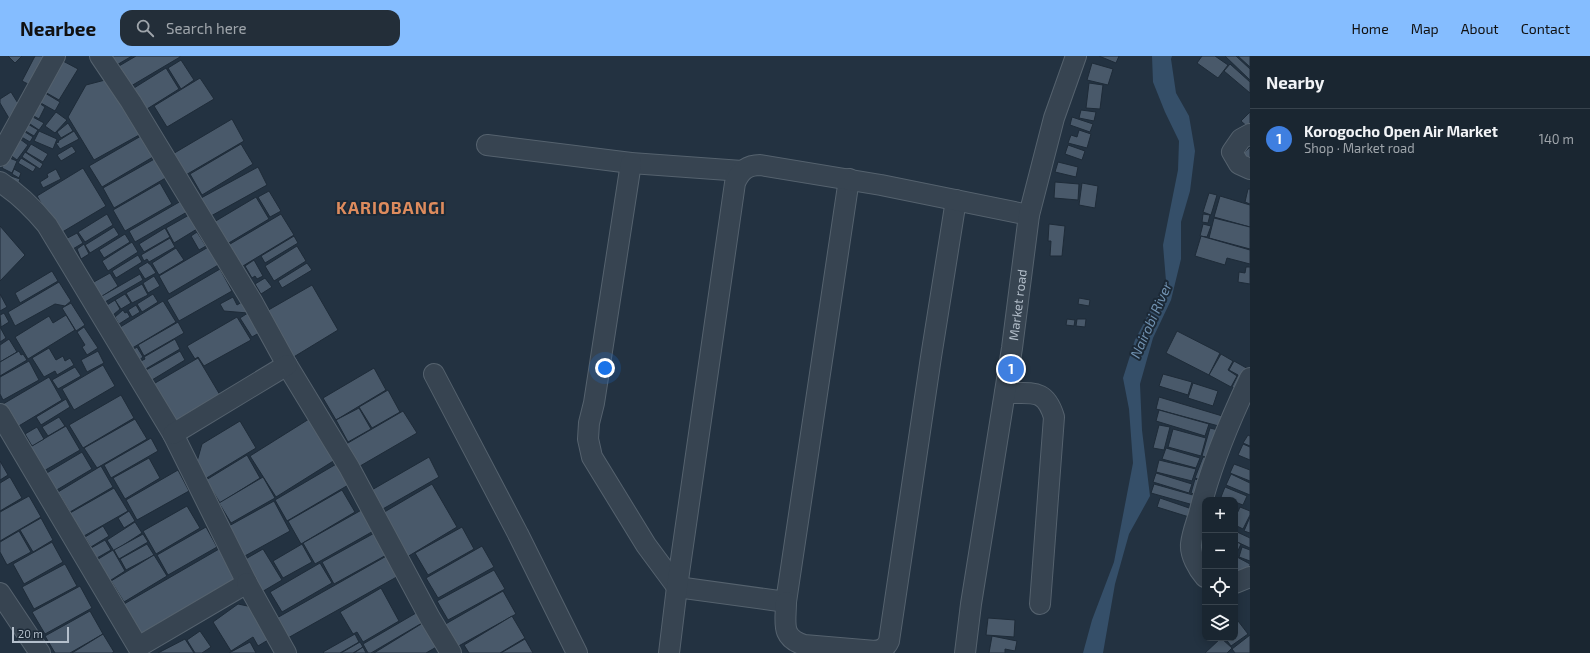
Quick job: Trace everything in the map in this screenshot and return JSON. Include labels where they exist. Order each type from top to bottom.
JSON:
[{"type":"street","points":[[0,156],[54,56]]},
{"type":"street","points":[[100,56],[131,102],[253,303],[287,365],[349,467],[450,653]]},
{"type":"street","name":"Market road","points":[[965,653],[1029,215],[1054,118],[1076,56]]},
{"type":"street","points":[[1250,134],[1241,139],[1232,152],[1239,164],[1250,169]]},
{"type":"street","points":[[487,145],[631,163],[742,171]]},
{"type":"street","points":[[631,163],[590,423],[588,439],[592,457],[646,546],[677,587],[786,602]]},
{"type":"street","points":[[669,653],[677,587],[735,183],[742,171],[747,167],[760,165],[849,179],[1029,215]]},
{"type":"street","points":[[849,179],[786,602],[786,630],[789,637],[795,642],[804,645],[875,651],[886,647],[889,642],[956,200]]},
{"type":"street","points":[[0,182],[15,192],[32,207],[48,225],[173,434],[246,583],[286,653]]},
{"type":"street","points":[[173,434],[287,365]]},
{"type":"street","points":[[434,374],[518,534],[577,653]]},
{"type":"street","points":[[1202,573],[1194,559],[1191,544],[1207,482],[1234,410],[1250,378]]},
{"type":"street","points":[[1004,393],[1037,394],[1045,398],[1051,407],[1054,417],[1040,604]]},
{"type":"street","points":[[0,414],[135,651],[246,583]]},
{"type":"street","points":[[1238,582],[1250,577]]},
{"type":"street","points":[[0,593],[40,653]]},
{"type":"water","name":"Nairobi River","points":[[1152,56],[1172,56],[1171,59],[1176,93],[1189,116],[1195,151],[1190,191],[1181,222],[1181,259],[1171,300],[1153,338],[1140,384],[1142,430],[1150,496],[1129,534],[1115,584],[1103,653],[1083,653],[1092,620],[1114,562],[1133,463],[1129,409],[1123,378],[1135,340],[1166,281],[1163,245],[1178,170],[1179,141],[1153,82]]},
{"type":"building","points":[[8,56],[22,56],[15,63]]},
{"type":"building","points":[[35,56],[50,56],[34,87],[22,81]]},
{"type":"building","points":[[109,56],[132,56],[115,66]]},
{"type":"building","points":[[136,56],[180,57],[131,86],[119,66]]},
{"type":"building","points":[[1099,56],[1119,56],[1116,63]]},
{"type":"building","points":[[1202,56],[1215,56],[1228,65],[1218,78],[1197,63]]},
{"type":"building","points":[[1225,56],[1236,56],[1250,69],[1250,80]]},
{"type":"building","points":[[1238,56],[1250,56],[1250,67]]},
{"type":"building","points":[[181,60],[194,80],[181,89],[168,68]]},
{"type":"building","points":[[63,61],[78,69],[59,100],[45,92]]},
{"type":"building","points":[[1092,63],[1113,69],[1108,85],[1087,80]]},
{"type":"building","points":[[1230,64],[1250,82],[1250,93],[1224,71]]},
{"type":"building","points":[[166,68],[179,89],[147,109],[134,88]]},
{"type":"building","points":[[200,78],[214,99],[167,127],[154,106]]},
{"type":"building","points":[[109,79],[141,134],[94,160],[68,117],[86,85]]},
{"type":"building","points":[[1089,83],[1103,85],[1100,109],[1086,108]]},
{"type":"building","points":[[11,92],[24,113],[10,120],[0,103],[0,99]]},
{"type":"building","points":[[45,93],[60,102],[55,111],[39,102]]},
{"type":"building","points":[[39,103],[45,107],[39,119],[32,115]]},
{"type":"building","points":[[1081,110],[1096,112],[1094,121],[1079,118]]},
{"type":"building","points":[[56,112],[67,120],[55,133],[45,126]]},
{"type":"building","points":[[1250,112],[1250,129],[1241,121]]},
{"type":"building","points":[[31,116],[44,123],[39,130],[27,122]]},
{"type":"building","points":[[1072,117],[1093,124],[1090,132],[1070,125]]},
{"type":"building","points":[[232,119],[244,141],[184,176],[171,155]]},
{"type":"building","points":[[26,123],[38,130],[34,136],[22,129]]},
{"type":"building","points":[[68,123],[73,131],[61,138],[57,132]]},
{"type":"building","points":[[22,130],[33,137],[30,142],[18,135]]},
{"type":"building","points":[[1079,130],[1091,134],[1087,148],[1068,143],[1071,135],[1077,137]]},
{"type":"building","points":[[39,131],[57,139],[53,149],[34,141]]},
{"type":"building","points":[[74,131],[79,139],[60,149],[56,143]]},
{"type":"building","points":[[141,136],[153,157],[102,187],[89,166]]},
{"type":"building","points":[[20,139],[28,145],[17,160],[9,154]]},
{"type":"building","points":[[31,144],[48,154],[43,162],[26,152]]},
{"type":"building","points":[[241,144],[253,164],[202,195],[190,174]]},
{"type":"building","points":[[1068,145],[1085,151],[1082,160],[1065,154]]},
{"type":"building","points":[[72,146],[76,152],[61,161],[57,155]]},
{"type":"building","points":[[1250,147],[1250,162],[1239,158]]},
{"type":"building","points":[[25,152],[43,164],[40,169],[22,157]]},
{"type":"building","points":[[7,157],[17,161],[12,173],[2,168]]},
{"type":"building","points":[[158,157],[169,176],[114,208],[103,188]]},
{"type":"building","points":[[21,158],[36,167],[33,172],[18,163]]},
{"type":"building","points":[[1058,162],[1078,167],[1076,177],[1055,172]]},
{"type":"building","points":[[258,167],[267,185],[211,216],[201,198]]},
{"type":"building","points":[[83,168],[106,206],[59,234],[37,196]]},
{"type":"building","points":[[14,169],[21,173],[19,178],[12,174]]},
{"type":"building","points":[[56,169],[61,179],[43,188],[40,182],[48,177],[47,174]]},
{"type":"building","points":[[8,175],[20,179],[18,185],[6,182]]},
{"type":"building","points":[[1055,182],[1079,184],[1078,200],[1054,198]]},
{"type":"building","points":[[160,183],[172,204],[125,231],[113,210]]},
{"type":"building","points":[[1082,183],[1098,186],[1095,208],[1079,205]]},
{"type":"building","points":[[1248,189],[1250,189],[1250,204],[1245,202]]},
{"type":"building","points":[[269,191],[281,211],[270,217],[258,197]]},
{"type":"building","points":[[1209,193],[1217,195],[1211,215],[1203,212]]},
{"type":"building","points":[[1220,196],[1250,205],[1250,227],[1214,217]]},
{"type":"building","points":[[256,197],[269,219],[222,247],[209,225]]},
{"type":"building","points":[[181,201],[187,212],[135,242],[129,231]]},
{"type":"building","points":[[107,214],[113,225],[85,242],[78,232]]},
{"type":"building","points":[[281,214],[294,235],[238,269],[225,247]]},
{"type":"building","points":[[1203,214],[1210,215],[1208,223],[1202,222]]},
{"type":"building","points":[[189,215],[197,229],[174,243],[166,228]]},
{"type":"building","points":[[1214,218],[1250,227],[1250,249],[1209,238]]},
{"type":"building","points":[[1049,224],[1065,226],[1062,256],[1050,256],[1051,241],[1048,241]]},
{"type":"building","points":[[1203,224],[1211,226],[1207,237],[1200,236]]},
{"type":"building","points":[[0,226],[25,255],[0,281]]},
{"type":"building","points":[[114,227],[119,235],[90,253],[85,245]]},
{"type":"building","points":[[165,228],[170,237],[144,252],[139,244]]},
{"type":"building","points":[[197,232],[206,246],[199,250],[191,236]]},
{"type":"building","points":[[77,233],[83,243],[66,253],[60,242]]},
{"type":"building","points":[[125,234],[130,242],[104,258],[99,250]]},
{"type":"building","points":[[294,236],[298,243],[265,263],[261,256]]},
{"type":"building","points":[[1201,236],[1250,250],[1250,264],[1227,258],[1225,265],[1195,256]]},
{"type":"building","points":[[170,238],[175,247],[149,262],[147,259],[144,261],[141,255]]},
{"type":"building","points":[[132,242],[138,252],[108,271],[102,261]]},
{"type":"building","points":[[84,244],[89,254],[81,259],[77,249]]},
{"type":"building","points":[[210,246],[220,264],[169,294],[159,276]]},
{"type":"building","points":[[297,246],[306,261],[274,281],[265,266]]},
{"type":"building","points":[[176,248],[184,260],[159,275],[152,263]]},
{"type":"building","points":[[138,255],[142,262],[116,278],[112,271]]},
{"type":"building","points":[[254,260],[263,276],[257,279],[255,276],[252,278],[245,266]]},
{"type":"building","points":[[148,262],[156,273],[145,279],[138,268]]},
{"type":"building","points":[[307,263],[312,270],[282,288],[278,281]]},
{"type":"building","points":[[1246,267],[1250,267],[1250,284],[1238,282],[1239,272],[1245,273]]},
{"type":"building","points":[[220,269],[232,291],[179,321],[167,300]]},
{"type":"building","points":[[52,271],[58,281],[20,303],[15,293]]},
{"type":"building","points":[[110,273],[118,286],[101,297],[92,283]]},
{"type":"building","points":[[140,274],[143,280],[105,302],[102,296]]},
{"type":"building","points":[[154,276],[160,286],[148,293],[143,283]]},
{"type":"building","points":[[265,278],[272,287],[261,294],[255,284]]},
{"type":"building","points":[[59,282],[71,301],[65,306],[55,304],[15,326],[8,312]]},
{"type":"building","points":[[142,284],[148,295],[132,303],[126,293]]},
{"type":"building","points":[[312,285],[338,330],[292,358],[265,312]]},
{"type":"building","points":[[0,294],[7,307],[0,311]]},
{"type":"building","points":[[125,294],[131,303],[121,309],[115,300]]},
{"type":"building","points":[[153,294],[158,302],[142,312],[137,304]]},
{"type":"building","points":[[233,297],[237,305],[242,302],[248,313],[224,311],[220,304]]},
{"type":"building","points":[[1079,298],[1090,300],[1089,306],[1078,304]]},
{"type":"building","points":[[115,300],[120,309],[113,315],[107,305]]},
{"type":"building","points":[[163,301],[176,322],[129,350],[117,329]]},
{"type":"building","points":[[71,303],[85,325],[76,331],[62,308]]},
{"type":"building","points":[[136,305],[140,312],[132,317],[128,310]]},
{"type":"building","points":[[123,310],[125,313],[127,312],[130,317],[119,324],[115,317]]},
{"type":"building","points":[[251,311],[259,333],[252,337],[240,318]]},
{"type":"building","points":[[4,313],[9,322],[1,327],[0,315]]},
{"type":"building","points":[[66,315],[75,330],[28,359],[15,337],[49,316],[53,323]]},
{"type":"building","points":[[237,317],[251,340],[204,366],[198,357],[195,359],[187,346]]},
{"type":"building","points":[[1067,319],[1075,320],[1074,326],[1066,325]]},
{"type":"building","points":[[1077,319],[1086,319],[1085,327],[1076,326]]},
{"type":"building","points":[[178,322],[184,333],[144,356],[138,345]]},
{"type":"building","points":[[0,327],[6,338],[0,342]]},
{"type":"building","points":[[84,327],[98,348],[87,355],[82,347],[85,345],[77,332]]},
{"type":"building","points":[[1177,331],[1220,353],[1209,375],[1166,353]]},
{"type":"building","points":[[9,339],[17,352],[0,362],[0,345]]},
{"type":"building","points":[[175,339],[180,349],[144,370],[139,362],[145,359],[144,357]]},
{"type":"building","points":[[137,347],[143,357],[138,361],[131,351]]},
{"type":"building","points":[[49,348],[56,360],[63,356],[65,361],[70,358],[74,365],[57,375],[55,371],[44,377],[32,358]]},
{"type":"building","points":[[19,351],[27,360],[0,376],[0,362]]},
{"type":"building","points":[[98,351],[104,363],[87,372],[81,360]]},
{"type":"building","points":[[180,351],[185,360],[152,380],[146,370]]},
{"type":"building","points":[[1221,354],[1233,361],[1228,370],[1237,376],[1231,387],[1209,375]]},
{"type":"building","points":[[198,358],[223,400],[175,429],[150,386]]},
{"type":"building","points":[[29,361],[39,380],[3,400],[0,394],[0,377]]},
{"type":"building","points":[[1234,361],[1250,370],[1239,391],[1232,387],[1238,375],[1229,370]]},
{"type":"building","points":[[103,365],[115,386],[74,410],[62,389]]},
{"type":"building","points":[[75,367],[81,376],[58,389],[52,380]]},
{"type":"building","points":[[374,368],[386,390],[336,420],[323,398]]},
{"type":"building","points":[[1163,374],[1192,382],[1188,395],[1159,386]]},
{"type":"building","points":[[49,377],[62,400],[17,427],[3,404]]},
{"type":"building","points":[[1193,383],[1218,391],[1213,406],[1188,398]]},
{"type":"building","points":[[388,390],[400,412],[372,428],[359,407]]},
{"type":"building","points":[[121,395],[134,418],[83,448],[69,425]]},
{"type":"building","points":[[1159,397],[1229,418],[1226,428],[1156,409]]},
{"type":"building","points":[[66,399],[70,407],[41,425],[36,417]]},
{"type":"building","points":[[359,408],[371,429],[348,442],[336,420]]},
{"type":"building","points":[[1159,410],[1209,424],[1205,436],[1156,421]]},
{"type":"building","points":[[403,411],[417,433],[355,469],[341,447]]},
{"type":"building","points":[[59,417],[65,426],[48,436],[42,427]]},
{"type":"building","points":[[135,419],[147,439],[97,468],[84,448]]},
{"type":"building","points":[[309,419],[335,460],[276,497],[250,456]]},
{"type":"building","points":[[240,421],[256,448],[205,479],[196,465],[202,444]]},
{"type":"building","points":[[1159,425],[1170,427],[1164,450],[1153,448]]},
{"type":"building","points":[[66,426],[80,450],[42,472],[28,448]]},
{"type":"building","points":[[37,427],[44,439],[32,446],[25,434]]},
{"type":"building","points":[[1210,428],[1222,431],[1214,459],[1202,456]]},
{"type":"building","points":[[1173,429],[1206,438],[1201,456],[1168,447]]},
{"type":"building","points":[[1248,435],[1250,436],[1250,446],[1243,443]]},
{"type":"building","points":[[151,438],[158,451],[111,478],[104,465]]},
{"type":"building","points":[[1243,444],[1250,447],[1250,460],[1238,455]]},
{"type":"building","points":[[1166,448],[1200,458],[1196,468],[1162,459]]},
{"type":"building","points":[[82,452],[92,469],[55,491],[45,474]]},
{"type":"building","points":[[247,455],[260,478],[220,503],[206,480]]},
{"type":"building","points":[[429,457],[439,477],[381,510],[370,491]]},
{"type":"building","points":[[1203,457],[1213,460],[1206,481],[1195,478]]},
{"type":"building","points":[[149,458],[160,478],[125,499],[113,478]]},
{"type":"building","points":[[1159,460],[1196,469],[1192,481],[1156,472]]},
{"type":"building","points":[[0,461],[8,475],[0,480]]},
{"type":"building","points":[[338,463],[350,484],[287,521],[275,500]]},
{"type":"building","points":[[1234,464],[1250,470],[1250,481],[1230,473]]},
{"type":"building","points":[[101,466],[113,487],[70,512],[58,492]]},
{"type":"building","points":[[178,470],[189,491],[137,520],[126,500]]},
{"type":"building","points":[[1156,473],[1192,484],[1189,493],[1153,482]]},
{"type":"building","points":[[1231,474],[1250,483],[1250,495],[1226,485]]},
{"type":"building","points":[[10,477],[22,498],[0,511],[0,483]]},
{"type":"building","points":[[263,477],[275,498],[231,523],[219,503]]},
{"type":"building","points":[[1195,479],[1205,482],[1200,496],[1191,493]]},
{"type":"building","points":[[432,484],[457,527],[407,557],[381,514]]},
{"type":"building","points":[[1154,484],[1200,497],[1197,506],[1151,493]]},
{"type":"building","points":[[1225,487],[1247,496],[1243,505],[1238,503],[1238,497],[1221,497]]},
{"type":"building","points":[[114,488],[128,511],[84,536],[70,513]]},
{"type":"building","points":[[342,490],[355,512],[301,544],[288,521]]},
{"type":"building","points":[[29,496],[41,517],[0,541],[0,512]]},
{"type":"building","points":[[1160,498],[1192,509],[1189,517],[1157,507]]},
{"type":"building","points":[[274,501],[290,531],[243,557],[227,527]]},
{"type":"building","points":[[187,506],[200,528],[156,554],[143,531]]},
{"type":"building","points":[[1240,507],[1250,511],[1250,515],[1243,529],[1238,526],[1238,511]]},
{"type":"building","points":[[365,508],[377,529],[315,564],[303,543]]},
{"type":"building","points":[[129,511],[135,521],[124,528],[118,518]]},
{"type":"building","points":[[1250,517],[1250,533],[1244,531]]},
{"type":"building","points":[[41,518],[53,540],[33,552],[20,530]]},
{"type":"building","points":[[135,522],[142,533],[114,551],[107,540]]},
{"type":"building","points":[[103,526],[109,536],[91,547],[85,537]]},
{"type":"building","points":[[206,527],[217,547],[168,575],[157,555]]},
{"type":"building","points":[[462,527],[474,549],[428,575],[415,553]]},
{"type":"building","points":[[19,531],[31,552],[7,565],[0,552],[0,542]]},
{"type":"building","points":[[378,531],[390,553],[334,584],[322,562]]},
{"type":"building","points":[[1238,532],[1250,538],[1250,548],[1238,542]]},
{"type":"building","points":[[143,534],[148,542],[119,559],[114,550]]},
{"type":"building","points":[[1200,538],[1202,539],[1202,552],[1195,548]]},
{"type":"building","points":[[105,540],[111,550],[97,558],[91,548]]},
{"type":"building","points":[[52,542],[63,562],[24,584],[13,564]]},
{"type":"building","points":[[1238,542],[1241,544],[1238,551]]},
{"type":"building","points":[[147,544],[154,555],[126,570],[120,559]]},
{"type":"building","points":[[302,544],[312,562],[283,578],[273,561]]},
{"type":"building","points":[[482,546],[494,567],[438,598],[426,578]]},
{"type":"building","points":[[1242,547],[1250,550],[1250,561],[1239,557]]},
{"type":"building","points":[[219,549],[238,583],[143,638],[124,604]]},
{"type":"building","points":[[263,549],[282,580],[260,593],[242,561]]},
{"type":"building","points":[[113,550],[125,571],[108,582],[95,561]]},
{"type":"building","points":[[390,554],[402,574],[286,639],[275,619]]},
{"type":"building","points":[[154,555],[167,576],[124,602],[111,581]]},
{"type":"building","points":[[1238,558],[1250,564],[1249,577],[1238,571]]},
{"type":"building","points":[[320,563],[332,583],[282,612],[270,592]]},
{"type":"building","points":[[65,564],[77,586],[34,609],[22,587]]},
{"type":"building","points":[[494,570],[505,589],[448,620],[437,601]]},
{"type":"building","points":[[80,586],[92,608],[45,634],[32,612]]},
{"type":"building","points":[[381,588],[399,621],[363,642],[357,632],[353,634],[340,612]]},
{"type":"building","points":[[503,591],[516,614],[455,648],[442,626]]},
{"type":"building","points":[[238,604],[257,608],[273,637],[258,646],[253,637],[231,651],[213,622]]},
{"type":"building","points":[[90,611],[103,634],[70,653],[55,653],[45,636]]},
{"type":"building","points":[[416,613],[422,623],[371,653],[368,653],[363,644]]},
{"type":"building","points":[[512,616],[525,638],[500,653],[469,653],[464,645]]},
{"type":"building","points":[[988,618],[1015,620],[1014,637],[986,635]]},
{"type":"building","points":[[426,621],[440,645],[426,653],[374,653]]},
{"type":"building","points":[[1238,621],[1248,634],[1231,646],[1227,641],[1238,641]]},
{"type":"building","points":[[200,631],[211,647],[202,653],[195,653],[187,640]]},
{"type":"building","points":[[103,634],[114,652],[72,653]]},
{"type":"building","points":[[355,634],[359,642],[340,653],[323,652]]},
{"type":"building","points":[[1250,635],[1250,653],[1235,653],[1232,649]]},
{"type":"building","points":[[992,636],[1017,641],[1015,651],[1005,649],[1005,653],[989,653]]},
{"type":"building","points":[[185,639],[194,653],[158,653]]},
{"type":"building","points":[[525,639],[533,653],[501,653]]},
{"type":"building","points":[[1218,641],[1224,641],[1232,648],[1227,653],[1205,653]]},
{"type":"building","points":[[250,642],[256,653],[229,653]]},
{"type":"building","points":[[360,642],[363,647],[353,653],[341,653]]},
{"type":"building","points":[[363,647],[366,653],[354,653]]},
{"type":"place","name":"Korogocho Open Air Market","points":[[1011,369]]},
{"type":"district","name":"KARIOBANGI","points":[[391,208]]}]
